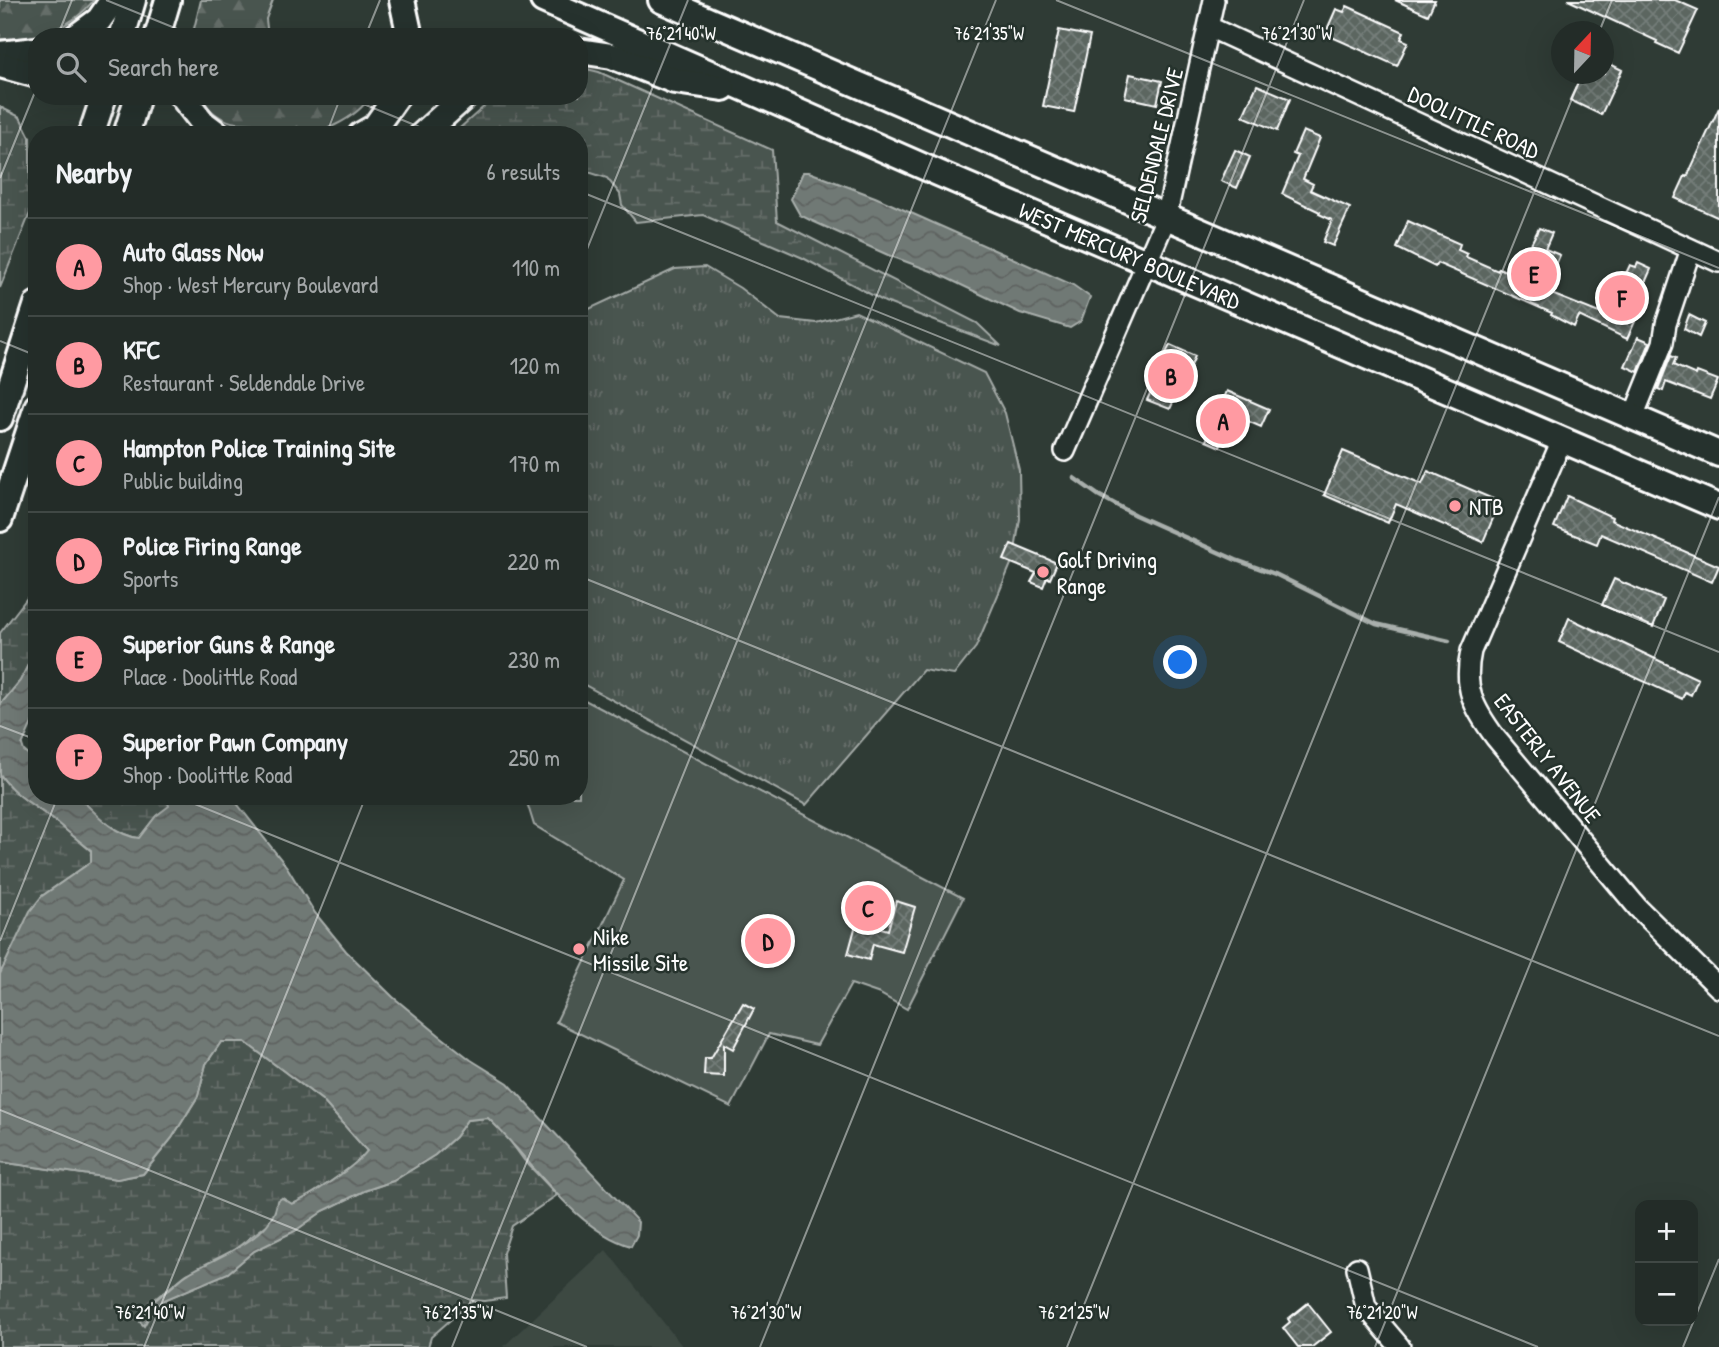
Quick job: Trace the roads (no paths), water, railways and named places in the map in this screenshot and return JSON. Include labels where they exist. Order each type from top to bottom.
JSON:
[{"type":"main road","points":[[88,28],[99,20],[113,0]]},
{"type":"main road","points":[[125,28],[133,0]]},
{"type":"main road","points":[[160,28],[168,0]]},
{"type":"main road","points":[[174,28],[180,0]]},
{"type":"main road","points":[[402,0],[408,28]]},
{"type":"main road","name":"WEST MERCURY BOULEVARD","points":[[543,0],[1719,507]]},
{"type":"main road","points":[[669,2],[1719,454]]},
{"type":"main road","points":[[0,54],[28,51]]},
{"type":"main road","points":[[588,52],[612,55],[676,81],[755,92]]},
{"type":"main road","points":[[0,65],[28,73]]},
{"type":"main road","points":[[94,126],[103,105]]},
{"type":"main road","points":[[129,126],[135,105]]},
{"type":"main road","points":[[189,105],[206,126]]},
{"type":"main road","points":[[375,126],[390,105]]},
{"type":"main road","points":[[432,126],[455,105]]},
{"type":"main road","points":[[0,418],[28,332]]},
{"type":"main road","points":[[3,510],[28,434]]},
{"type":"main road","points":[[3,510],[28,463]]},
{"type":"street","name":"SELDENDALE DRIVE","points":[[1065,451],[1166,218],[1214,0]]},
{"type":"street","name":"DOOLITTLE ROAD","points":[[1209,27],[1719,262]]},
{"type":"street","points":[[1633,417],[1663,343],[1666,324],[1691,249]]},
{"type":"street","name":"EASTERLY AVENUE","points":[[1562,440],[1471,651],[1467,672],[1470,695],[1495,737],[1629,898],[1719,988]]},
{"type":"street","points":[[1357,1268],[1366,1307],[1400,1347]]},
{"type":"water","points":[[803,172],[875,197],[1073,285],[1090,297],[1081,321],[1070,328],[1020,313],[934,272],[888,255],[800,215],[791,199]]},
{"type":"water","points":[[28,665],[28,732],[22,745],[28,754],[28,802],[0,774],[0,705],[20,681]]},
{"type":"water","points":[[33,805],[87,805],[113,828],[139,838],[169,805],[238,805],[287,867],[315,913],[346,951],[393,997],[439,1035],[471,1060],[508,1083],[638,1222],[637,1235],[631,1246],[610,1238],[572,1209],[488,1118],[467,1120],[455,1137],[435,1155],[393,1181],[364,1191],[323,1211],[295,1231],[254,1251],[228,1273],[164,1300],[152,1311],[144,1326],[140,1322],[151,1304],[183,1277],[255,1236],[274,1214],[277,1201],[282,1198],[292,1204],[309,1195],[343,1172],[367,1151],[322,1100],[245,1042],[221,1042],[206,1064],[198,1096],[172,1138],[143,1174],[117,1179],[0,1162],[0,974],[30,911],[42,896],[91,862],[91,850]]},
{"type":"waterway","points":[[1074,478],[1135,515],[1236,560],[1275,574],[1376,624],[1449,641]]},
{"type":"place","name":"Superior Guns & Range","points":[[1534,274]]},
{"type":"place","name":"Superior Pawn Company","points":[[1622,298]]},
{"type":"place","name":"KFC","points":[[1171,376]]},
{"type":"place","name":"Auto Glass Now","points":[[1223,421]]},
{"type":"place","name":"NTB","points":[[1455,506]]},
{"type":"place","name":"Golf Driving Range","points":[[1043,572]]},
{"type":"place","name":"Hampton Police Training Site","points":[[868,908]]},
{"type":"place","name":"Police Firing Range","points":[[768,941]]},
{"type":"place","name":"Nike Missile Site","points":[[579,949]]}]
